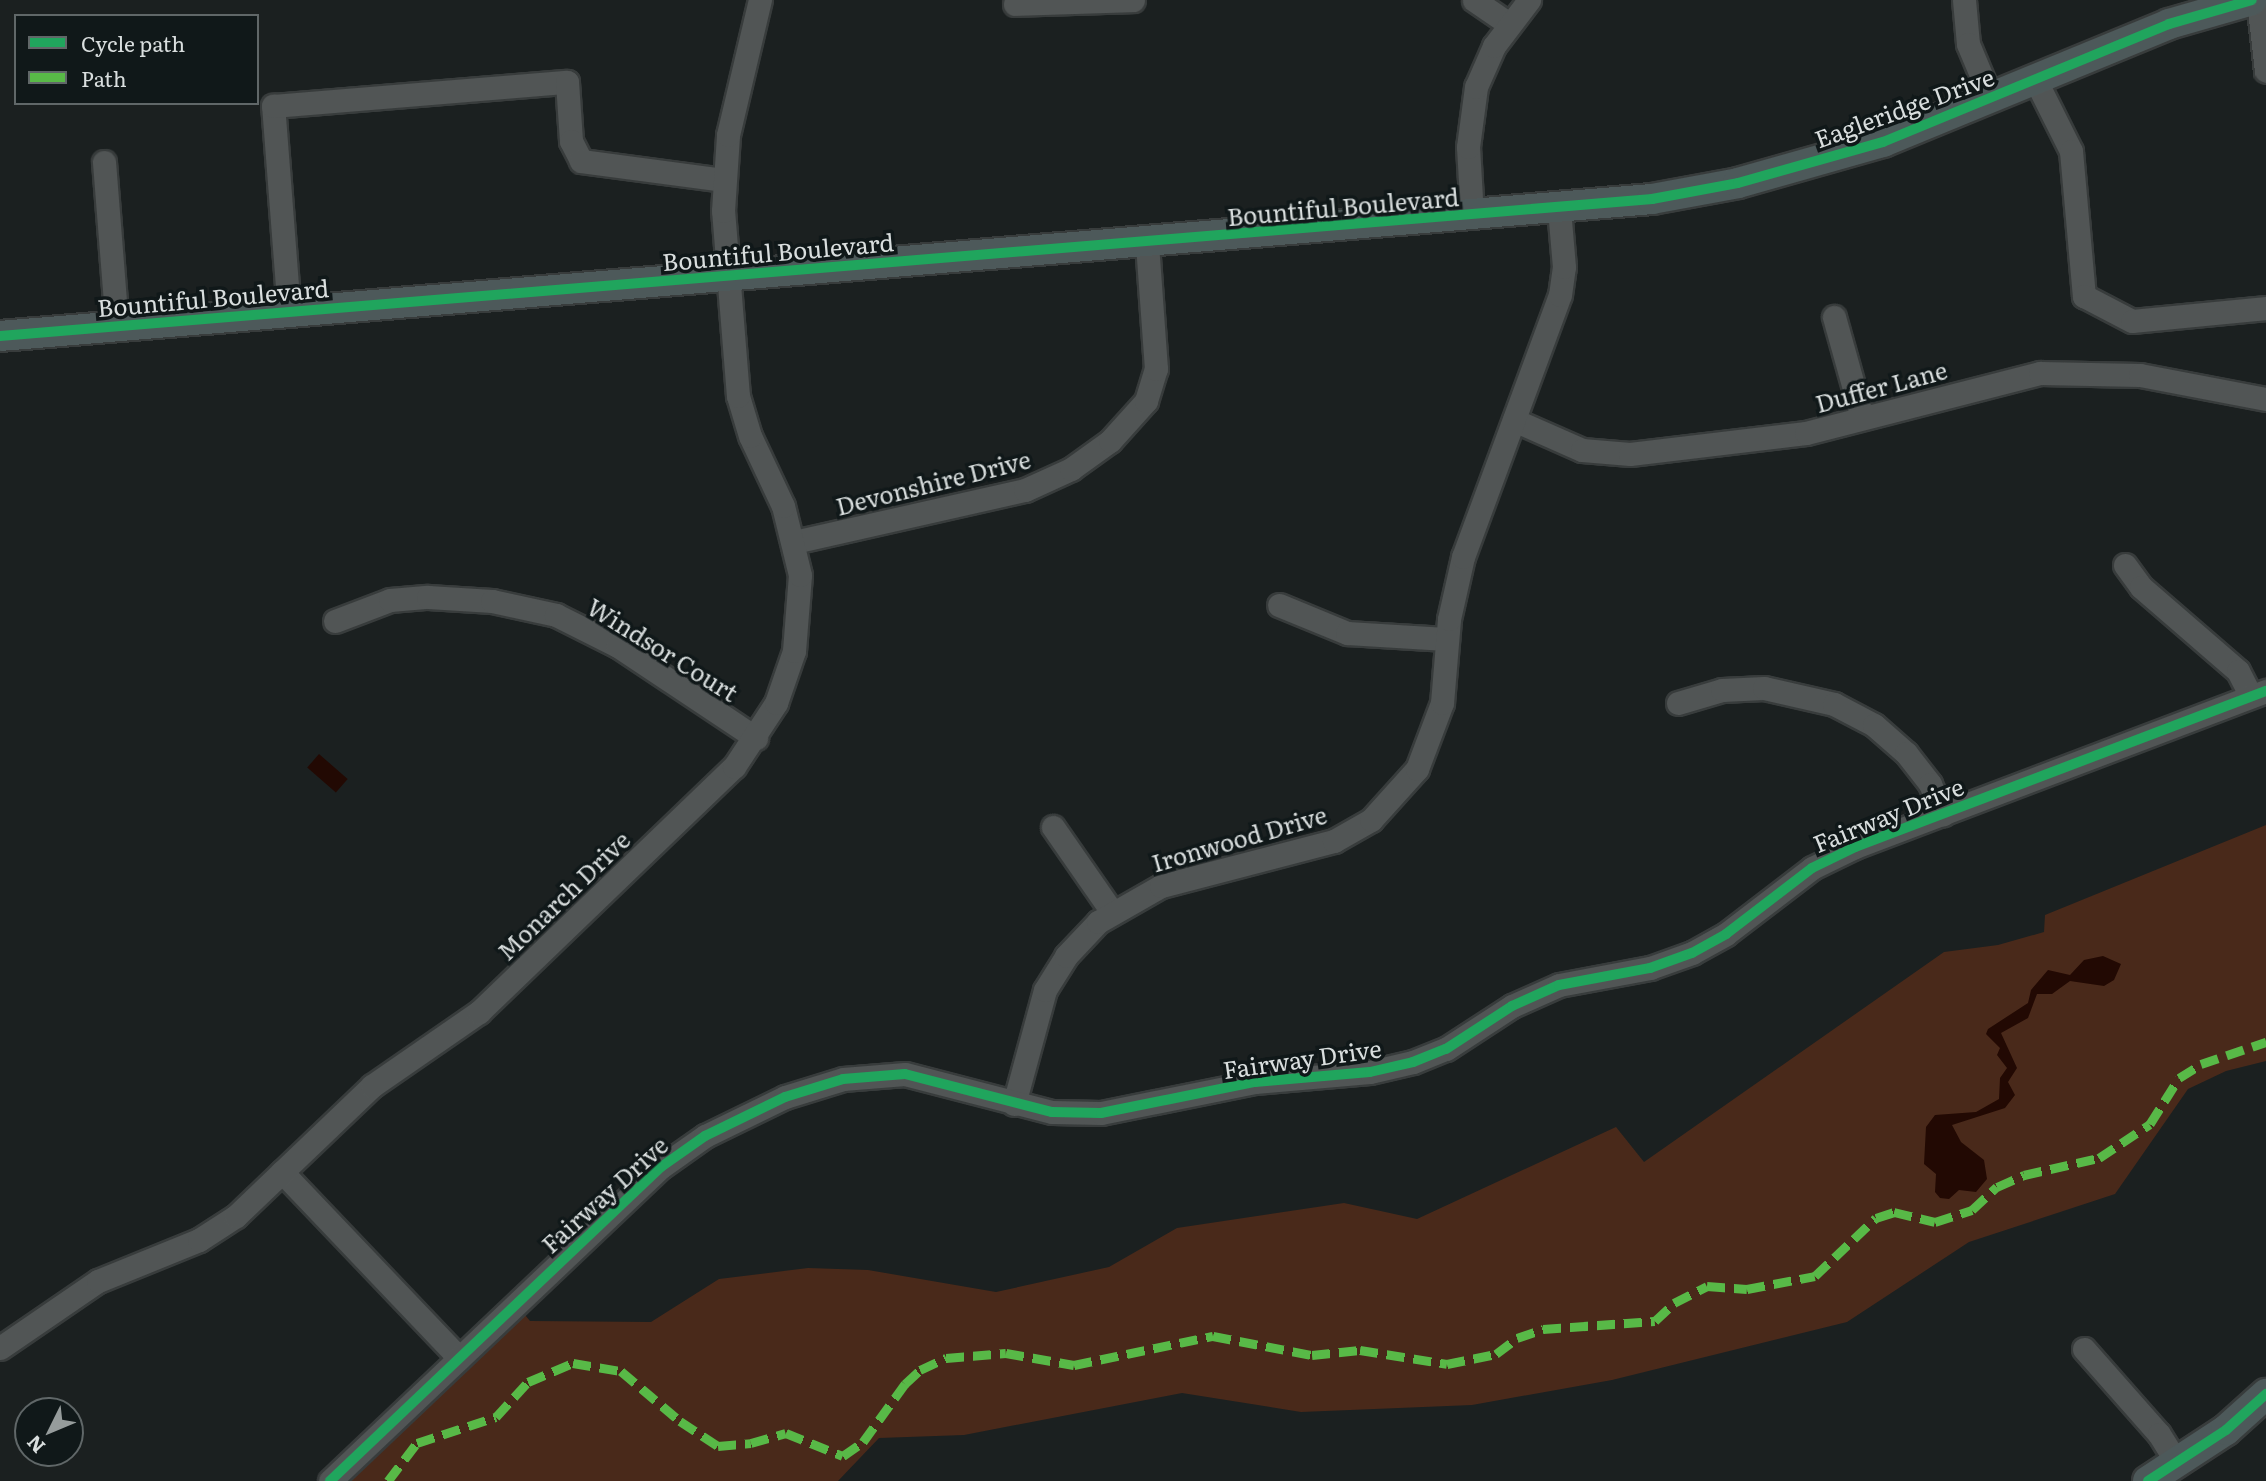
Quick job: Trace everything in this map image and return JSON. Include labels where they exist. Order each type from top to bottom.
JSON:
[{"type":"main road","name":"Eagleridge Drive","points":[[1559,209],[1652,199],[1763,176],[1883,142],[2169,24],[2252,0]]},
{"type":"main road","name":"Bountiful Boulevard","points":[[0,336],[1559,209]]},
{"type":"main road","points":[[2148,1481],[2226,1430],[2266,1394]]},
{"type":"street","name":"Monarch Drive","points":[[0,1348],[99,1281],[199,1240],[236,1216],[372,1086],[479,1012],[728,774],[756,738],[776,703],[794,651],[800,600],[794,542],[743,416],[735,375],[723,180],[728,135],[760,0]]},
{"type":"street","points":[[1015,4],[1133,0]]},
{"type":"street","points":[[1474,0],[1508,24]]},
{"type":"street","points":[[1472,216],[1468,147],[1472,108],[1484,66],[1508,24],[1529,0]]},
{"type":"street","points":[[1964,0],[1968,44],[1991,99]]},
{"type":"street","points":[[2258,0],[2266,71]]},
{"type":"street","points":[[2035,79],[2071,151],[2084,296],[2139,321],[2266,308]]},
{"type":"street","points":[[289,312],[273,106],[567,82],[573,149],[581,161],[723,180]]},
{"type":"street","points":[[104,162],[117,326]]},
{"type":"street","name":"Ironwood Drive","points":[[1014,1104],[1045,990],[1079,940],[1112,912],[1161,886],[1315,847],[1371,820],[1403,788],[1433,735],[1442,703],[1446,639],[1463,557],[1560,295],[1564,267],[1559,209]]},
{"type":"street","name":"Devonshire Drive","points":[[794,542],[1025,490],[1071,469],[1110,441],[1146,401],[1156,369],[1147,242]]},
{"type":"street","points":[[1834,317],[1862,417]]},
{"type":"street","name":"Duffer Lane","points":[[1514,420],[1582,450],[1630,454],[1782,437],[2008,379],[2078,371],[2140,375],[2266,399]]},
{"type":"street","points":[[2124,565],[2141,587],[2238,671],[2258,693]]},
{"type":"street","name":"Windsor Court","points":[[335,621],[390,600],[428,597],[492,601],[556,615],[618,646],[756,738]]},
{"type":"street","points":[[1279,605],[1347,633],[1446,639]]},
{"type":"street","points":[[1678,703],[1722,690],[1764,688],[1833,704],[1874,725],[1906,753],[1930,784],[1944,814]]},
{"type":"street","name":"Fairway Drive","points":[[330,1481],[661,1167],[705,1136],[762,1107],[843,1079],[905,1074],[926,1076],[1014,1104],[1052,1112],[1116,1112],[1255,1082],[1370,1072],[1413,1062],[1446,1049],[1512,1006],[1559,985],[1650,968],[1692,953],[1726,934],[1812,868],[1855,846],[2258,693]]},
{"type":"street","points":[[1053,827],[1112,912]]},
{"type":"street","points":[[282,1172],[459,1358]]},
{"type":"street","points":[[2084,1349],[2159,1434],[2176,1463]]},
{"type":"shaded area","points":[[319,754],[348,779],[336,793],[307,768]]},
{"type":"shaded area","points":[[2266,825],[2266,1061],[2226,1071],[2188,1089],[2115,1194],[1969,1242],[1847,1322],[1612,1380],[1472,1405],[1301,1412],[1182,1393],[964,1435],[879,1438],[838,1481],[351,1481],[525,1315],[530,1321],[651,1322],[719,1279],[808,1268],[868,1270],[996,1292],[1109,1267],[1177,1228],[1344,1203],[1417,1219],[1616,1127],[1644,1162],[1944,952],[1998,945],[2044,932],[2045,915]]},
{"type":"shaded area","points":[[2103,956],[2121,964],[2114,980],[2104,986],[2070,981],[2052,994],[2037,994],[2028,1018],[2001,1033],[2017,1068],[2008,1082],[2015,1095],[2005,1108],[1952,1125],[1961,1142],[1984,1160],[1987,1179],[1976,1192],[1959,1190],[1949,1199],[1940,1198],[1935,1192],[1936,1174],[1924,1164],[1926,1127],[1935,1115],[1976,1112],[1999,1099],[2000,1078],[2007,1068],[1997,1055],[2000,1048],[1986,1034],[1988,1029],[2028,1003],[2031,990],[2048,970],[2070,975],[2084,960]]},
{"type":"marked path","points":[[388,1481],[417,1443],[496,1417],[528,1382],[573,1363],[621,1371],[680,1421],[718,1446],[751,1443],[786,1433],[843,1456],[863,1442],[905,1384],[920,1370],[946,1358],[1006,1353],[1074,1365],[1213,1336],[1312,1355],[1360,1350],[1447,1364],[1496,1354],[1517,1338],[1543,1329],[1655,1321],[1674,1303],[1707,1286],[1747,1289],[1815,1276],[1876,1218],[1894,1212],[1935,1222],[1972,1210],[1997,1187],[2024,1175],[2099,1158],[2150,1124],[2179,1078],[2201,1064],[2266,1042]]},
{"type":"cycle path","points":[[0,336],[1652,199],[1738,183],[1883,142],[2169,24],[2252,0]]},
{"type":"cycle path","points":[[330,1481],[661,1167],[705,1136],[785,1097],[843,1079],[905,1074],[1052,1112],[1101,1113],[1255,1082],[1370,1072],[1413,1062],[1446,1049],[1512,1006],[1559,985],[1650,968],[1692,953],[1726,934],[1812,868],[1855,847],[2266,691]]},
{"type":"cycle path","points":[[2148,1481],[2226,1430],[2266,1394]]}]
